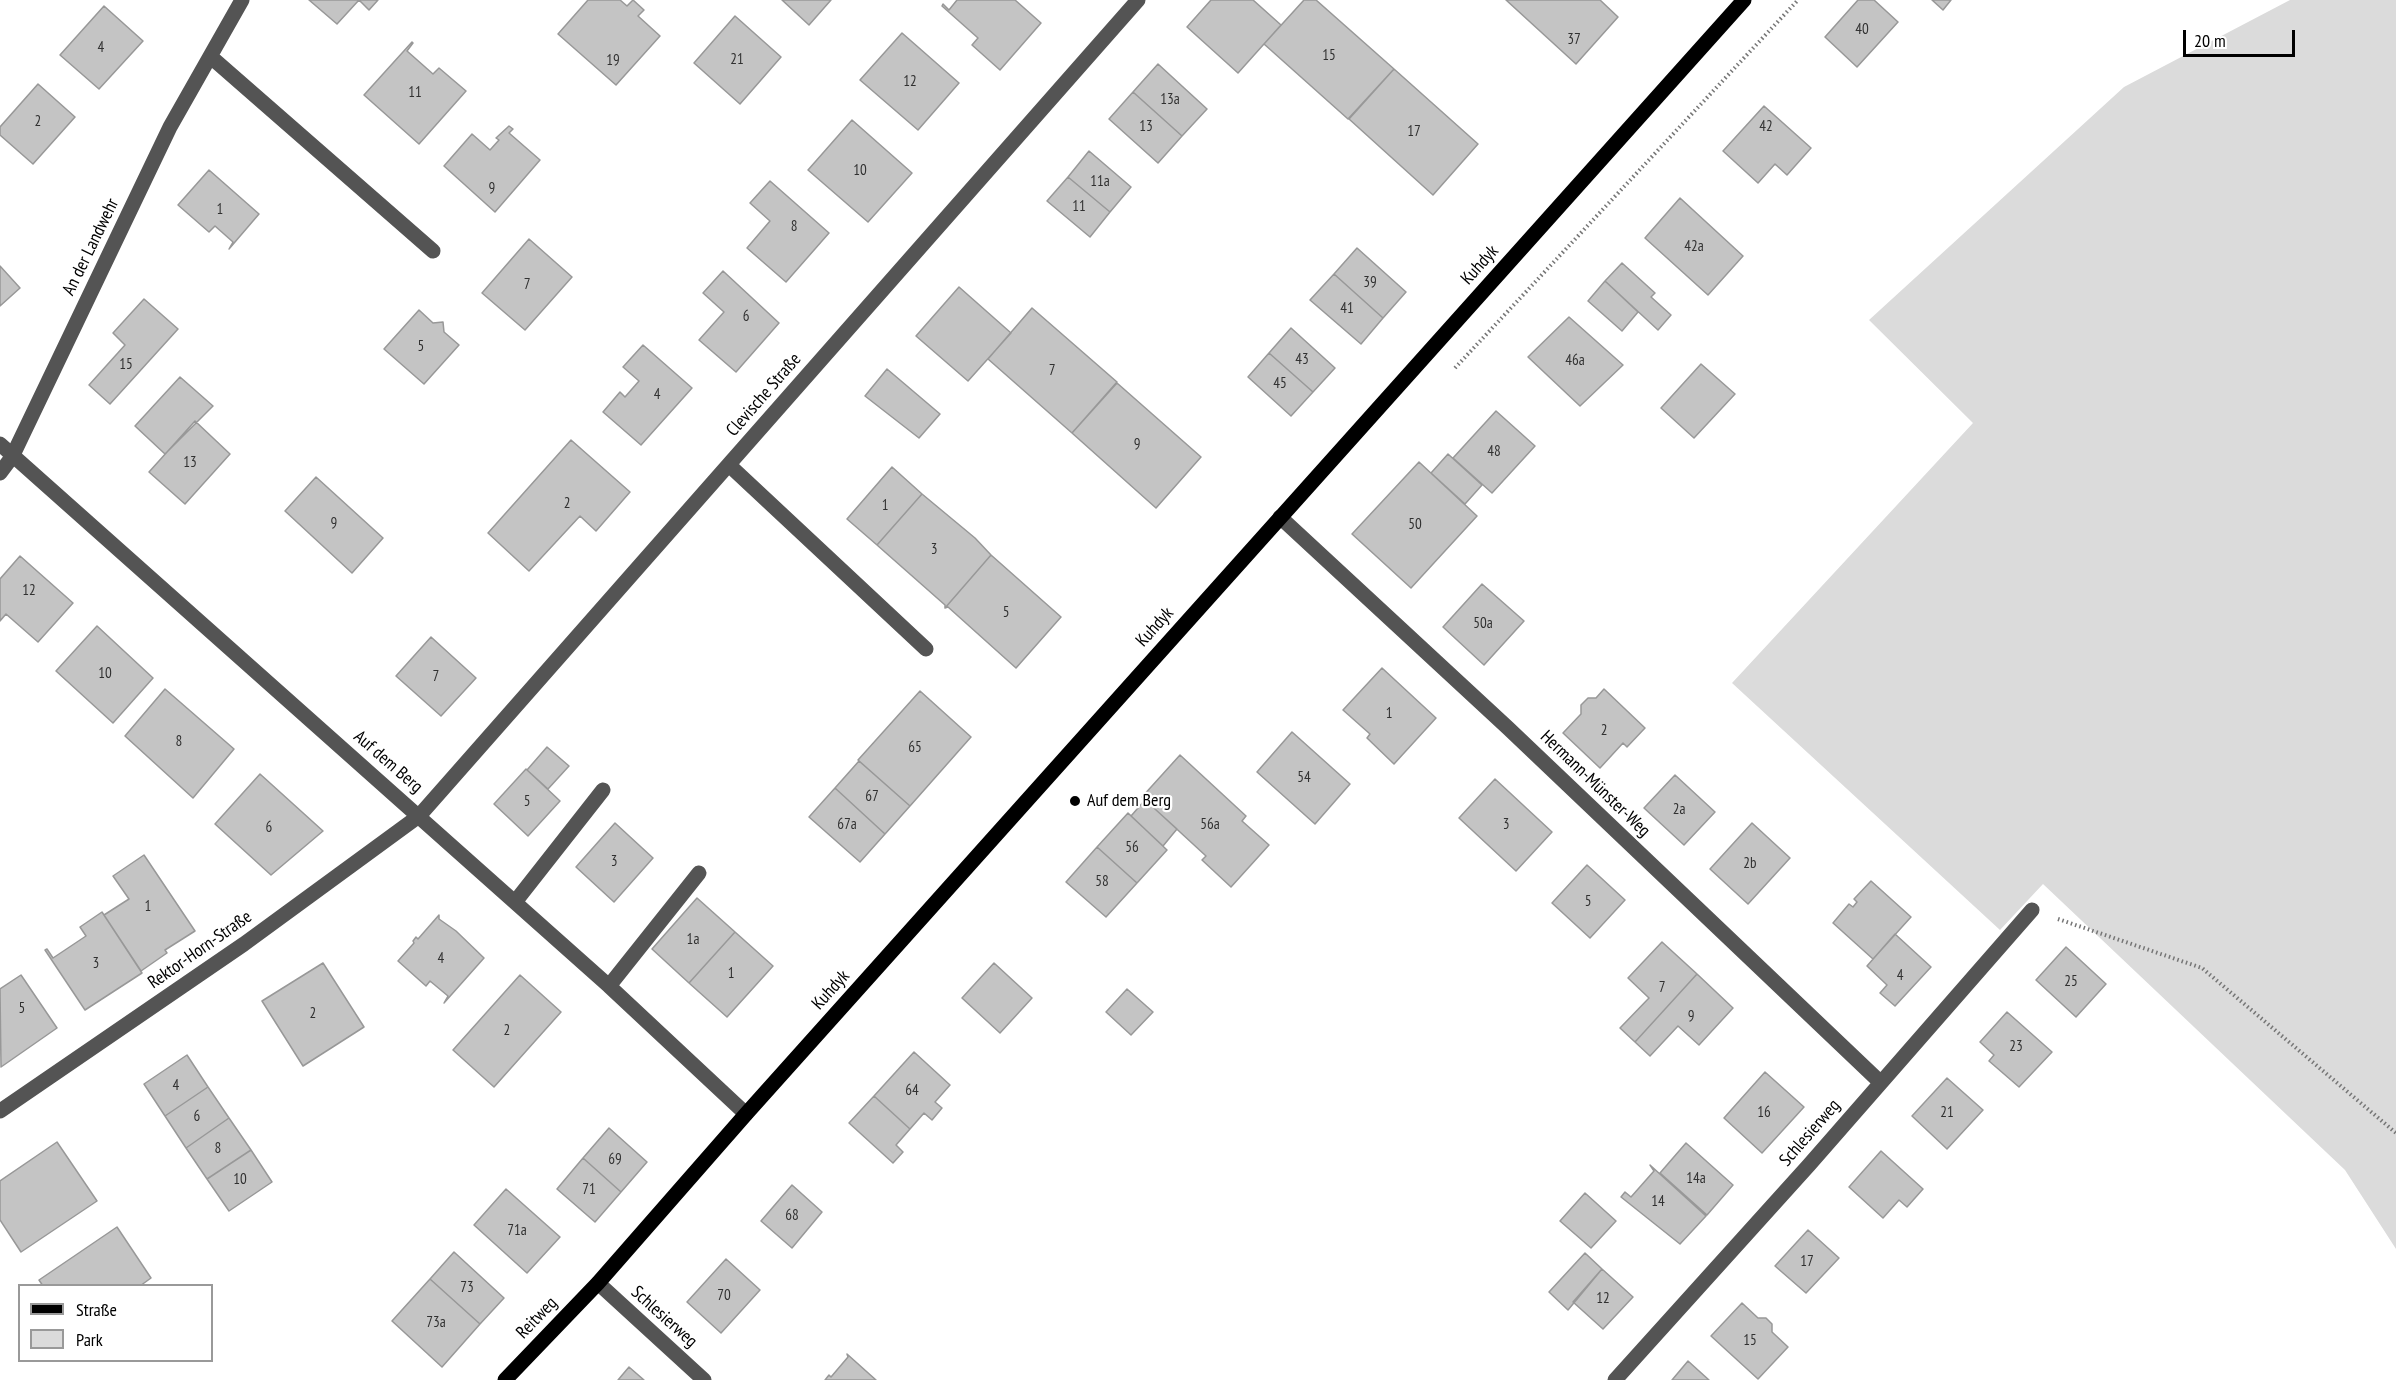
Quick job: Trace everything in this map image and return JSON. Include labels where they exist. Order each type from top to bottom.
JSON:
[{"type":"main road","name":"Kuhdyk","points":[[598,1283],[746,1114],[1744,0]]},
{"type":"main road","name":"Reitweg","points":[[505,1380],[598,1283]]},
{"type":"street","name":"An der Landwehr","points":[[12,457],[170,127],[242,0]]},
{"type":"street","name":"Clevische Straße","points":[[419,816],[1138,0]]},
{"type":"street","points":[[211,57],[433,251]]},
{"type":"street","name":"Auf dem Berg","points":[[0,444],[609,986],[746,1114]]},
{"type":"street","points":[[0,473],[12,457]]},
{"type":"street","points":[[729,465],[926,649]]},
{"type":"street","name":"Hermann-Münster-Weg","points":[[1280,517],[1517,736],[1880,1082]]},
{"type":"street","points":[[514,902],[603,790]]},
{"type":"street","name":"Rektor-Horn-Straße","points":[[0,1111],[244,944],[419,816]]},
{"type":"street","points":[[609,986],[699,873]]},
{"type":"street","name":"Schlesierweg","points":[[1615,1380],[1809,1165],[2032,910]]},
{"type":"street","name":"Schlesierweg","points":[[598,1283],[704,1380]]},
{"type":"path","points":[[2032,910],[2202,968],[2396,1133]]},
{"type":"green space","points":[[2290,0],[2396,0],[2396,1249],[2345,1170],[2043,884],[2000,930],[1732,683],[1973,423],[1869,320],[2124,87]]},
{"type":"building","points":[[309,0],[359,0],[337,24]]},
{"type":"building","points":[[359,0],[378,0],[369,10]]},
{"type":"building","points":[[588,0],[620,0],[627,6],[633,0],[644,10],[638,16],[660,36],[616,85],[558,34]]},
{"type":"building","points":[[782,0],[831,0],[809,25]]},
{"type":"building","points":[[957,0],[1015,0],[1041,23],[1000,70],[972,45],[978,38],[942,6],[943,4],[949,10]]},
{"type":"building","points":[[1211,0],[1253,0],[1281,25],[1238,73],[1187,27]]},
{"type":"building","points":[[1304,0],[1316,0],[1394,69],[1348,119],[1264,44]]},
{"type":"building","points":[[1506,0],[1600,0],[1618,17],[1576,64]]},
{"type":"building","points":[[1858,0],[1874,0],[1898,22],[1857,67],[1825,37]]},
{"type":"building","points":[[1932,0],[1951,0],[1943,10]]},
{"type":"building","points":[[104,6],[143,41],[99,89],[60,55]]},
{"type":"building","points":[[735,16],[781,57],[740,104],[694,63]]},
{"type":"building","points":[[902,33],[959,83],[918,130],[860,80]]},
{"type":"building","points":[[412,42],[407,51],[433,74],[439,68],[466,91],[419,144],[364,95]]},
{"type":"building","points":[[1158,64],[1207,109],[1182,136],[1133,92]]},
{"type":"building","points":[[1394,69],[1478,144],[1433,195],[1349,119]]},
{"type":"building","points":[[38,84],[75,117],[33,164],[0,135],[0,127]]},
{"type":"building","points":[[1133,92],[1182,136],[1158,163],[1109,119]]},
{"type":"building","points":[[1764,106],[1811,148],[1787,175],[1775,164],[1758,183],[1723,151]]},
{"type":"building","points":[[852,120],[912,173],[868,222],[808,170]]},
{"type":"building","points":[[509,126],[513,129],[509,133],[540,160],[495,212],[444,166],[472,134],[490,150],[499,140],[496,138]]},
{"type":"building","points":[[1089,151],[1131,187],[1110,212],[1068,177]]},
{"type":"building","points":[[209,170],[259,214],[229,249],[233,242],[215,226],[209,232],[178,205]]},
{"type":"building","points":[[1068,177],[1110,212],[1090,237],[1047,201]]},
{"type":"building","points":[[770,181],[829,233],[786,282],[747,248],[770,221],[750,203]]},
{"type":"building","points":[[1680,198],[1743,256],[1708,295],[1645,238]]},
{"type":"building","points":[[529,239],[572,277],[525,330],[482,293]]},
{"type":"building","points":[[1357,248],[1406,292],[1383,318],[1334,274]]},
{"type":"building","points":[[1622,263],[1655,293],[1651,297],[1671,315],[1658,330],[1605,281]]},
{"type":"building","points":[[0,266],[20,288],[0,306]]},
{"type":"building","points":[[723,271],[779,323],[736,372],[699,340],[724,312],[703,293]]},
{"type":"building","points":[[1334,274],[1383,318],[1361,344],[1310,300]]},
{"type":"building","points":[[1605,281],[1638,312],[1622,331],[1588,301]]},
{"type":"building","points":[[959,287],[1011,333],[968,381],[916,336]]},
{"type":"building","points":[[144,299],[178,329],[110,404],[89,385],[125,345],[113,333]]},
{"type":"building","points":[[1032,308],[1117,382],[1072,433],[988,359]]},
{"type":"building","points":[[419,310],[433,323],[443,322],[444,332],[459,345],[424,384],[384,349]]},
{"type":"building","points":[[1569,317],[1623,365],[1580,406],[1528,357]]},
{"type":"building","points":[[1291,328],[1335,368],[1313,392],[1269,353]]},
{"type":"building","points":[[643,345],[692,388],[641,445],[603,412],[620,392],[625,397],[639,381],[623,367]]},
{"type":"building","points":[[1269,353],[1313,392],[1291,416],[1248,377]]},
{"type":"building","points":[[1701,364],[1735,394],[1694,438],[1661,408]]},
{"type":"building","points":[[887,369],[940,414],[919,438],[865,396]]},
{"type":"building","points":[[180,377],[213,406],[165,454],[135,426]]},
{"type":"building","points":[[1117,383],[1201,457],[1156,508],[1072,433]]},
{"type":"building","points":[[1496,411],[1535,446],[1492,493],[1453,458]]},
{"type":"building","points":[[195,421],[230,454],[185,504],[149,472]]},
{"type":"building","points":[[571,440],[630,492],[596,531],[580,516],[529,571],[488,533]]},
{"type":"building","points":[[1448,454],[1482,485],[1465,504],[1431,473]]},
{"type":"building","points":[[1419,462],[1477,516],[1411,588],[1352,534]]},
{"type":"building","points":[[892,467],[922,494],[877,545],[847,519]]},
{"type":"building","points":[[316,477],[383,538],[352,573],[285,511]]},
{"type":"building","points":[[922,494],[975,538],[991,555],[945,608],[945,605],[877,545]]},
{"type":"building","points":[[991,555],[1061,617],[1016,668],[948,607],[945,608]]},
{"type":"building","points":[[20,556],[73,603],[38,642],[6,614],[0,621],[0,579]]},
{"type":"building","points":[[1482,584],[1524,621],[1484,665],[1443,627]]},
{"type":"building","points":[[97,626],[153,678],[113,723],[56,671]]},
{"type":"building","points":[[431,637],[476,678],[441,716],[396,676]]},
{"type":"building","points":[[1382,668],[1436,718],[1394,764],[1367,738],[1370,734],[1343,710]]},
{"type":"building","points":[[165,689],[234,749],[193,798],[125,736]]},
{"type":"building","points":[[1604,689],[1645,728],[1627,747],[1623,743],[1600,768],[1563,733],[1581,714],[1581,705],[1588,698],[1596,698]]},
{"type":"building","points":[[920,691],[971,737],[910,806],[858,760]]},
{"type":"building","points":[[1292,732],[1350,784],[1315,824],[1257,772]]},
{"type":"building","points":[[547,747],[569,766],[548,789],[527,770]]},
{"type":"building","points":[[1180,755],[1246,816],[1242,821],[1269,845],[1231,887],[1202,860],[1206,856],[1142,797]]},
{"type":"building","points":[[859,761],[910,806],[885,834],[835,788]]},
{"type":"building","points":[[526,769],[560,801],[528,836],[494,804]]},
{"type":"building","points":[[260,774],[323,831],[271,875],[215,824]]},
{"type":"building","points":[[1675,775],[1715,812],[1684,845],[1644,808]]},
{"type":"building","points":[[1495,779],[1552,832],[1516,871],[1459,818]]},
{"type":"building","points":[[835,788],[885,834],[860,862],[809,817]]},
{"type":"building","points":[[1145,800],[1177,829],[1163,846],[1131,816]]},
{"type":"building","points":[[1128,813],[1167,850],[1137,883],[1097,847]]},
{"type":"building","points":[[615,823],[653,858],[614,902],[576,867]]},
{"type":"building","points":[[1752,823],[1790,858],[1748,904],[1710,869]]},
{"type":"building","points":[[1097,847],[1137,883],[1106,917],[1066,882]]},
{"type":"building","points":[[144,855],[195,931],[165,950],[167,953],[141,971],[104,915],[129,899],[113,876]]},
{"type":"building","points":[[1587,865],[1625,900],[1590,938],[1552,903]]},
{"type":"building","points":[[1871,881],[1911,917],[1873,959],[1833,923],[1849,904],[1853,907],[1857,902],[1854,899]]},
{"type":"building","points":[[697,898],[735,932],[689,983],[652,949]]},
{"type":"building","points":[[102,912],[142,973],[85,1010],[45,950],[47,949],[53,958],[86,936],[80,927]]},
{"type":"building","points":[[439,915],[439,919],[456,931],[484,958],[444,1003],[448,996],[430,981],[426,986],[398,961],[414,943],[416,937],[418,939]]},
{"type":"building","points":[[735,932],[773,966],[727,1017],[689,983]]},
{"type":"building","points":[[1895,934],[1931,967],[1895,1006],[1880,993],[1887,985],[1867,966]]},
{"type":"building","points":[[1662,942],[1697,974],[1635,1042],[1620,1028],[1649,998],[1628,978]]},
{"type":"building","points":[[2066,947],[2106,984],[2076,1017],[2036,980]]},
{"type":"building","points":[[323,963],[364,1027],[303,1066],[262,1001]]},
{"type":"building","points":[[994,963],[1032,998],[1000,1033],[962,998]]},
{"type":"building","points":[[1697,974],[1733,1008],[1699,1045],[1678,1026],[1650,1056],[1635,1042]]},
{"type":"building","points":[[21,975],[57,1028],[1,1067],[0,989]]},
{"type":"building","points":[[520,975],[561,1012],[494,1087],[453,1050]]},
{"type":"building","points":[[1127,989],[1153,1012],[1131,1035],[1106,1012]]},
{"type":"building","points":[[2007,1012],[2052,1052],[2019,1087],[1989,1061],[1994,1055],[1980,1042]]},
{"type":"building","points":[[914,1052],[950,1085],[935,1102],[942,1108],[932,1120],[924,1113],[910,1129],[874,1096]]},
{"type":"building","points":[[187,1055],[208,1087],[165,1116],[144,1084]]},
{"type":"building","points":[[1765,1072],[1804,1107],[1762,1153],[1724,1118]]},
{"type":"building","points":[[1947,1078],[1983,1110],[1947,1149],[1912,1116]]},
{"type":"building","points":[[208,1087],[229,1118],[186,1148],[165,1116]]},
{"type":"building","points":[[874,1096],[910,1129],[896,1145],[903,1152],[893,1163],[849,1123]]},
{"type":"building","points":[[229,1118],[251,1150],[207,1179],[186,1148]]},
{"type":"building","points":[[609,1128],[647,1162],[621,1192],[583,1158]]},
{"type":"building","points":[[57,1142],[97,1201],[21,1252],[0,1220],[0,1181]]},
{"type":"building","points":[[1686,1143],[1733,1185],[1707,1215],[1660,1173]]},
{"type":"building","points":[[251,1150],[272,1182],[229,1211],[207,1179]]},
{"type":"building","points":[[1881,1151],[1923,1189],[1907,1207],[1899,1200],[1883,1218],[1849,1187]]},
{"type":"building","points":[[583,1158],[621,1192],[595,1222],[557,1189]]},
{"type":"building","points":[[1650,1165],[1706,1216],[1680,1244],[1621,1197],[1625,1192],[1631,1197],[1654,1171]]},
{"type":"building","points":[[792,1185],[822,1212],[792,1248],[761,1221]]},
{"type":"building","points":[[506,1189],[560,1237],[527,1273],[474,1225]]},
{"type":"building","points":[[1585,1193],[1616,1221],[1591,1248],[1560,1221]]},
{"type":"building","points":[[117,1227],[151,1278],[143,1284],[42,1284],[39,1280]]},
{"type":"building","points":[[1808,1230],[1839,1258],[1806,1293],[1775,1266]]},
{"type":"building","points":[[454,1252],[504,1298],[480,1324],[430,1279]]},
{"type":"building","points":[[1585,1253],[1602,1269],[1568,1310],[1549,1292]]},
{"type":"building","points":[[726,1259],[760,1290],[721,1333],[687,1302]]},
{"type":"building","points":[[1602,1269],[1633,1297],[1603,1329],[1573,1302]]},
{"type":"building","points":[[430,1279],[480,1324],[442,1367],[392,1321]]},
{"type":"building","points":[[1742,1303],[1758,1318],[1766,1318],[1772,1324],[1772,1332],[1788,1347],[1758,1379],[1711,1336]]},
{"type":"building","points":[[847,1354],[876,1380],[825,1380],[829,1375],[831,1377],[848,1357]]},
{"type":"building","points":[[1688,1361],[1709,1380],[1672,1380]]},
{"type":"building","points":[[629,1367],[644,1380],[618,1380]]},
{"type":"place","name":"Auf dem Berg","points":[[1075,801]]}]
